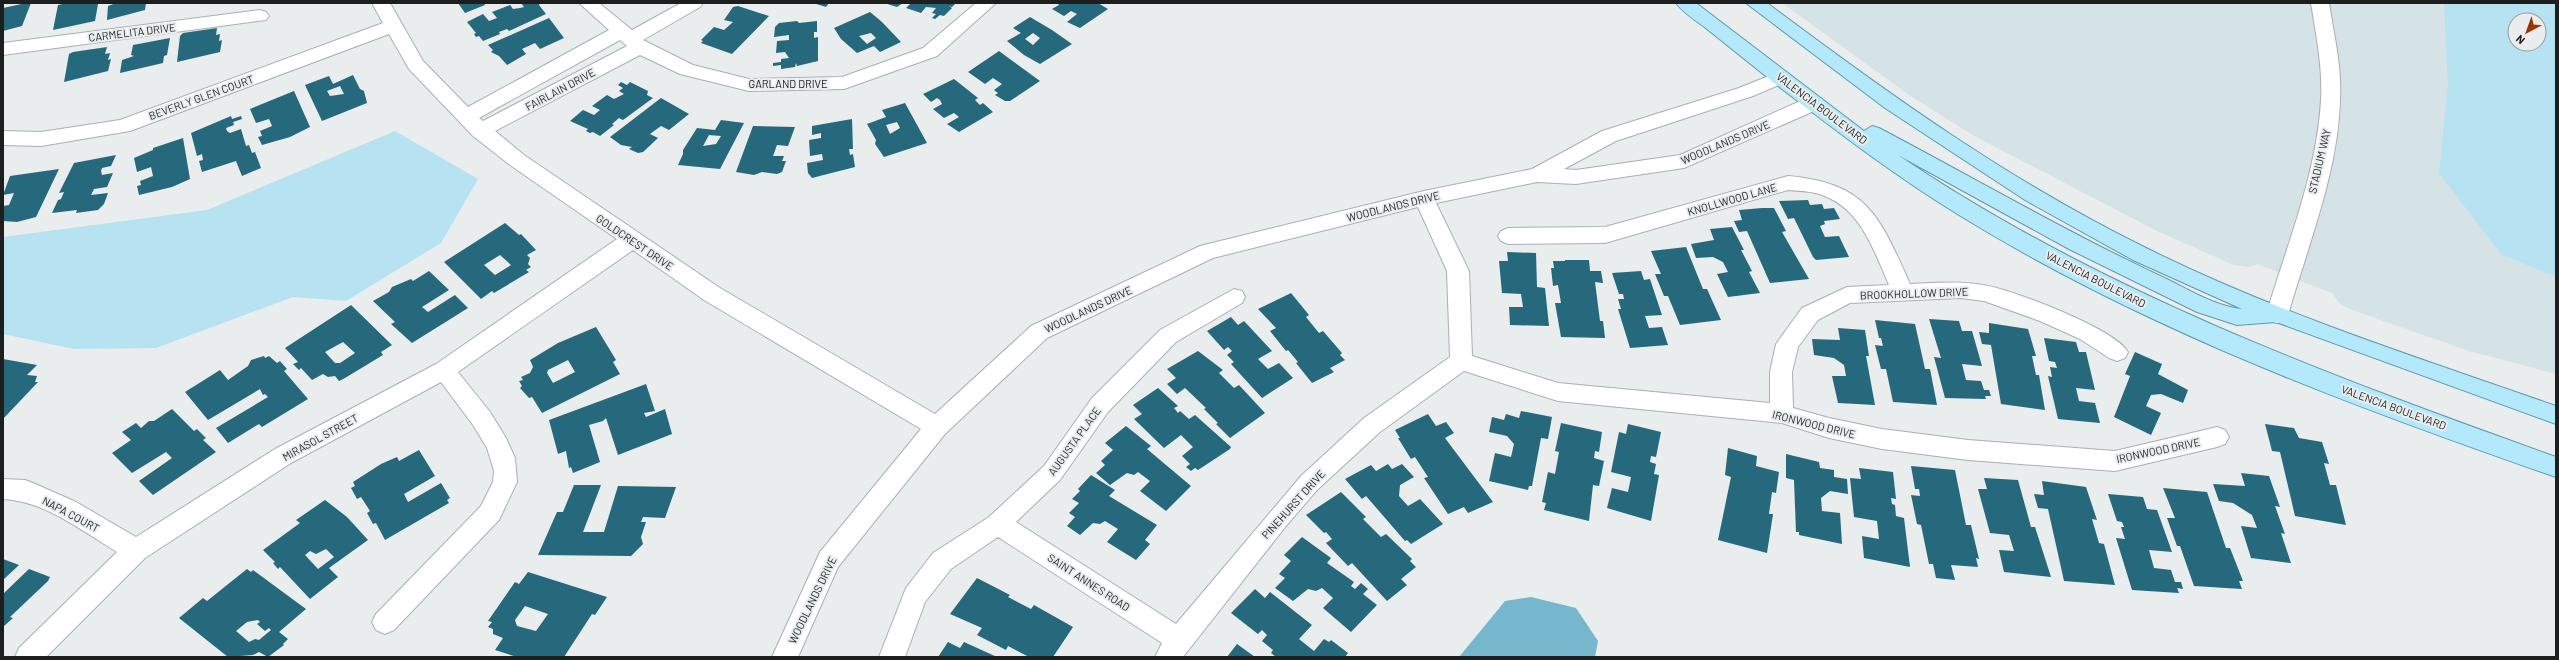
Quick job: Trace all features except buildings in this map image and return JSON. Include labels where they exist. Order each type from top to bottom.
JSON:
[{"type":"main road","name":"VALENCIA BOULEVARD","points":[[1685,3],[1814,103],[1907,172],[2009,234],[2130,297],[2204,333],[2294,371],[2556,467]]},
{"type":"main road","points":[[1755,3],[1867,87],[1951,146],[2023,190],[2132,251],[2277,315],[2556,415]]},
{"type":"main road","points":[[1814,103],[1942,168],[2094,253],[2182,295],[2226,314],[2247,318],[2277,315]]},
{"type":"street","name":"GOLDCREST DRIVE","points":[[381,3],[392,26],[416,65],[473,124],[517,160],[712,294],[937,427]]},
{"type":"street","name":"GARLAND DRIVE","points":[[588,3],[631,39],[687,70],[749,85],[844,83],[930,52],[986,3]]},
{"type":"street","name":"FAIRLAIN DRIVE","points":[[473,124],[631,39],[694,3]]},
{"type":"street","name":"STADIUM WAY","points":[[2277,315],[2320,166],[2330,111],[2330,78],[2320,3]]},
{"type":"street","name":"CARMELITA DRIVE","points":[[3,49],[260,16]]},
{"type":"street","name":"BEVERLY GLEN COURT","points":[[3,138],[41,139],[123,126],[392,26]]},
{"type":"street","name":"WOODLANDS DRIVE","points":[[1537,175],[1609,136],[1746,92],[1781,77]]},
{"type":"street","name":"WOODLANDS DRIVE","points":[[785,657],[829,560],[937,427],[1039,332],[1207,252],[1424,198],[1537,175],[1576,176],[1684,161],[1814,103]]},
{"type":"street","name":"KNOLLWOOD LANE","points":[[1508,236],[1605,234],[1788,183],[1805,183],[1839,194],[1862,210],[1872,225],[1902,291]]},
{"type":"street","points":[[1424,198],[1458,271],[1461,361]]},
{"type":"street","name":"MIRASOL STREET","points":[[28,657],[136,550],[283,456],[444,370],[632,240]]},
{"type":"street","name":"BROOKHOLLOW DRIVE","points":[[1782,414],[1781,372],[1783,358],[1788,344],[1803,321],[1810,314],[1847,295],[1902,291],[1961,290],[1985,293],[2048,315],[2088,333],[2117,352]]},
{"type":"street","name":"AUGUSTA PLACE","points":[[892,657],[914,596],[942,561],[968,542],[998,524],[1052,473],[1100,406],[1168,336],[1234,297]]},
{"type":"street","name":"IRONWOOD DRIVE","points":[[1461,361],[1558,392],[1782,414],[1829,428],[1882,439],[1968,450],[2115,461],[2216,437]]},
{"type":"street","name":"PINEHURST DRIVE","points":[[1174,649],[1277,519],[1309,483],[1372,425],[1461,361]]},
{"type":"street","points":[[385,622],[490,514],[502,494],[507,472],[496,441],[444,370]]},
{"type":"street","name":"NAPA COURT","points":[[3,489],[25,490],[60,506],[136,550]]},
{"type":"street","name":"SAINT ANNES ROAD","points":[[998,524],[1174,649]]},
{"type":"shaded area","points":[[1782,3],[2556,3],[2556,374],[2469,351],[2355,311],[2340,304],[2332,293],[2257,264],[2250,267],[2234,265],[2157,231],[1976,137],[1912,97]]},
{"type":"shaded area","points":[[2444,3],[2556,3],[2556,277],[2501,254],[2439,173],[2448,85]]},
{"type":"shaded area","points":[[395,131],[478,179],[441,243],[346,301],[293,297],[156,348],[74,349],[3,334],[3,237],[207,210]]},
{"type":"shaded area","points":[[1531,597],[1576,608],[1598,641],[1595,657],[1459,657],[1505,601]]}]
